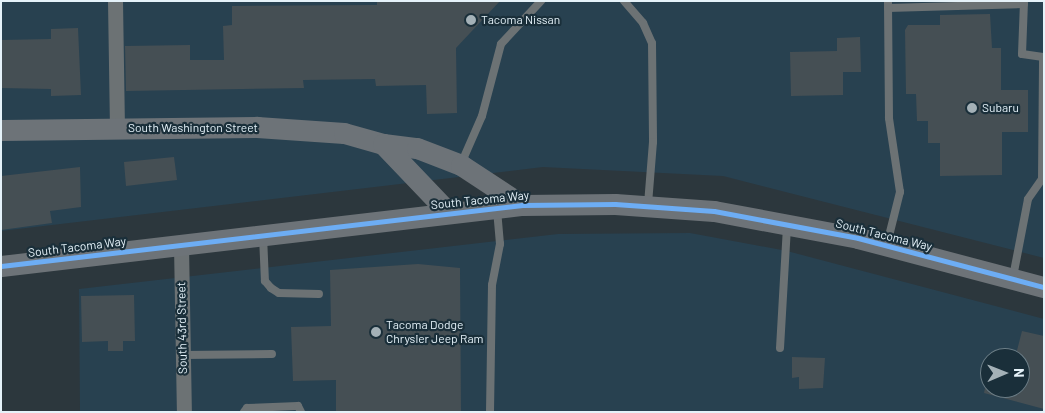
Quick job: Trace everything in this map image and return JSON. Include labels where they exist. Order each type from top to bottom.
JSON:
[{"type":"main road","name":"South Washington Street","points":[[1,130],[300,128],[344,134],[383,144],[417,148],[461,165],[522,205]]},
{"type":"main road","points":[[383,144],[449,213]]},
{"type":"main road","name":"South Tacoma Way","points":[[1,266],[522,205],[647,206],[714,211],[787,224],[887,245],[1044,288]]},
{"type":"street","points":[[115,1],[117,129]]},
{"type":"street","name":"South 43rd Street","points":[[181,245],[184,412]]},
{"type":"lane","points":[[461,165],[482,116],[501,44],[541,1]]},
{"type":"lane","points":[[624,1],[643,23],[652,42],[653,142],[647,206]]},
{"type":"lane","points":[[887,245],[900,192],[888,118],[888,5],[1024,3],[1022,54],[1044,56],[1042,179],[1028,199],[1013,279]]},
{"type":"lane","points":[[490,412],[492,286],[500,244],[497,208]]},
{"type":"lane","points":[[780,348],[787,224]]},
{"type":"lane","points":[[263,234],[265,281],[271,288],[279,293],[319,294]]},
{"type":"lane","points":[[183,355],[272,354]]},
{"type":"lane","points":[[244,412],[247,408],[298,406],[301,412]]},
{"type":"shaded area","points":[[1,1],[1044,1],[1044,258],[723,176],[543,167],[1,231]]},
{"type":"shaded area","points":[[690,233],[787,251],[1044,319],[1044,412],[80,412],[79,289],[558,234]]},
{"type":"building","points":[[377,1],[500,1],[456,48],[457,113],[427,114],[426,85],[376,86],[375,79],[303,80],[304,88],[126,91],[125,46],[190,45],[190,60],[224,60],[223,26],[232,25],[232,6],[377,5]]},
{"type":"building","name":"Subaru","points":[[990,14],[992,48],[1001,48],[1001,90],[1028,90],[1028,132],[1002,132],[1002,175],[940,176],[940,143],[928,143],[928,121],[917,121],[916,94],[906,94],[905,30],[908,25],[940,25],[940,15]]},
{"type":"building","points":[[78,28],[81,95],[51,96],[51,89],[1,88],[1,40],[51,39],[51,29]]},
{"type":"building","points":[[860,37],[861,72],[843,72],[843,95],[791,96],[790,52],[837,51],[837,38]]},
{"type":"building","points":[[174,157],[177,180],[126,186],[124,162]]},
{"type":"building","points":[[80,167],[81,207],[50,211],[52,223],[1,230],[1,176]]},
{"type":"building","name":"Tacoma Dodge Chrysler Jeep Ram","points":[[418,264],[460,268],[461,412],[336,412],[336,380],[293,381],[291,327],[331,326],[330,270]]},
{"type":"building","points":[[134,295],[135,341],[123,341],[123,351],[108,351],[108,341],[82,342],[81,296]]},
{"type":"building","points":[[1022,331],[1044,336],[1044,409],[1003,398],[1030,398],[1030,348],[1018,348]]},
{"type":"building","points":[[792,357],[825,358],[823,388],[799,389],[799,377],[792,378]]},
{"type":"cycle path","points":[[1,266],[522,205],[615,204],[714,211],[858,238],[1044,287]]},
{"type":"place","name":"Tacoma Nissan","points":[[471,20]]},
{"type":"place","name":"Subaru","points":[[972,108]]},
{"type":"place","name":"Tacoma Dodge Chrysler Jeep Ram","points":[[376,332]]}]
